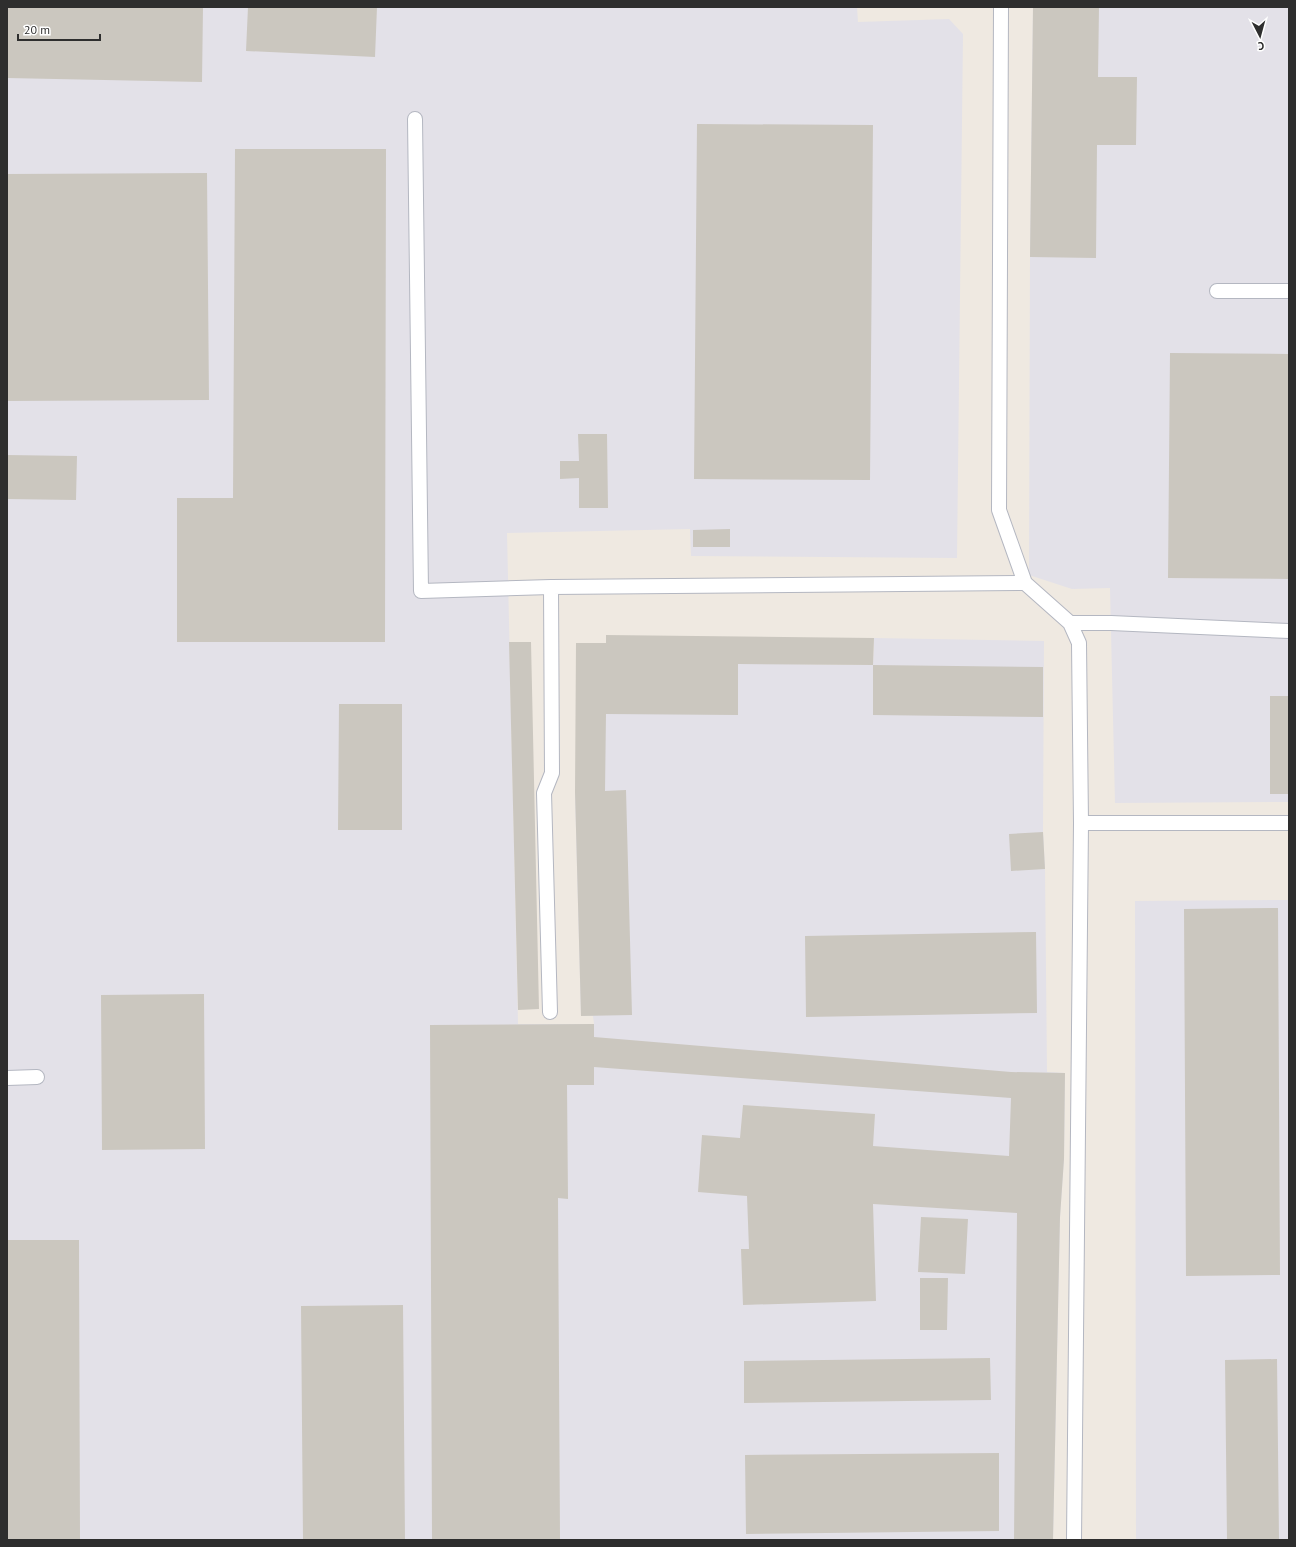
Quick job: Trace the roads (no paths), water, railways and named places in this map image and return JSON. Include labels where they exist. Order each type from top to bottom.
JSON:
[{"type":"lane","points":[[1001,7],[999,510],[1025,583],[1070,623],[1079,643],[1081,824],[1074,1540]]},
{"type":"lane","points":[[415,119],[421,591],[551,587],[1025,583]]},
{"type":"lane","points":[[1217,291],[1289,291]]},
{"type":"lane","points":[[550,1012],[544,793],[552,773],[551,587]]},
{"type":"lane","points":[[1070,623],[1289,631]]},
{"type":"lane","points":[[1081,824],[1289,823]]},
{"type":"lane","points":[[7,1078],[37,1077]]}]
